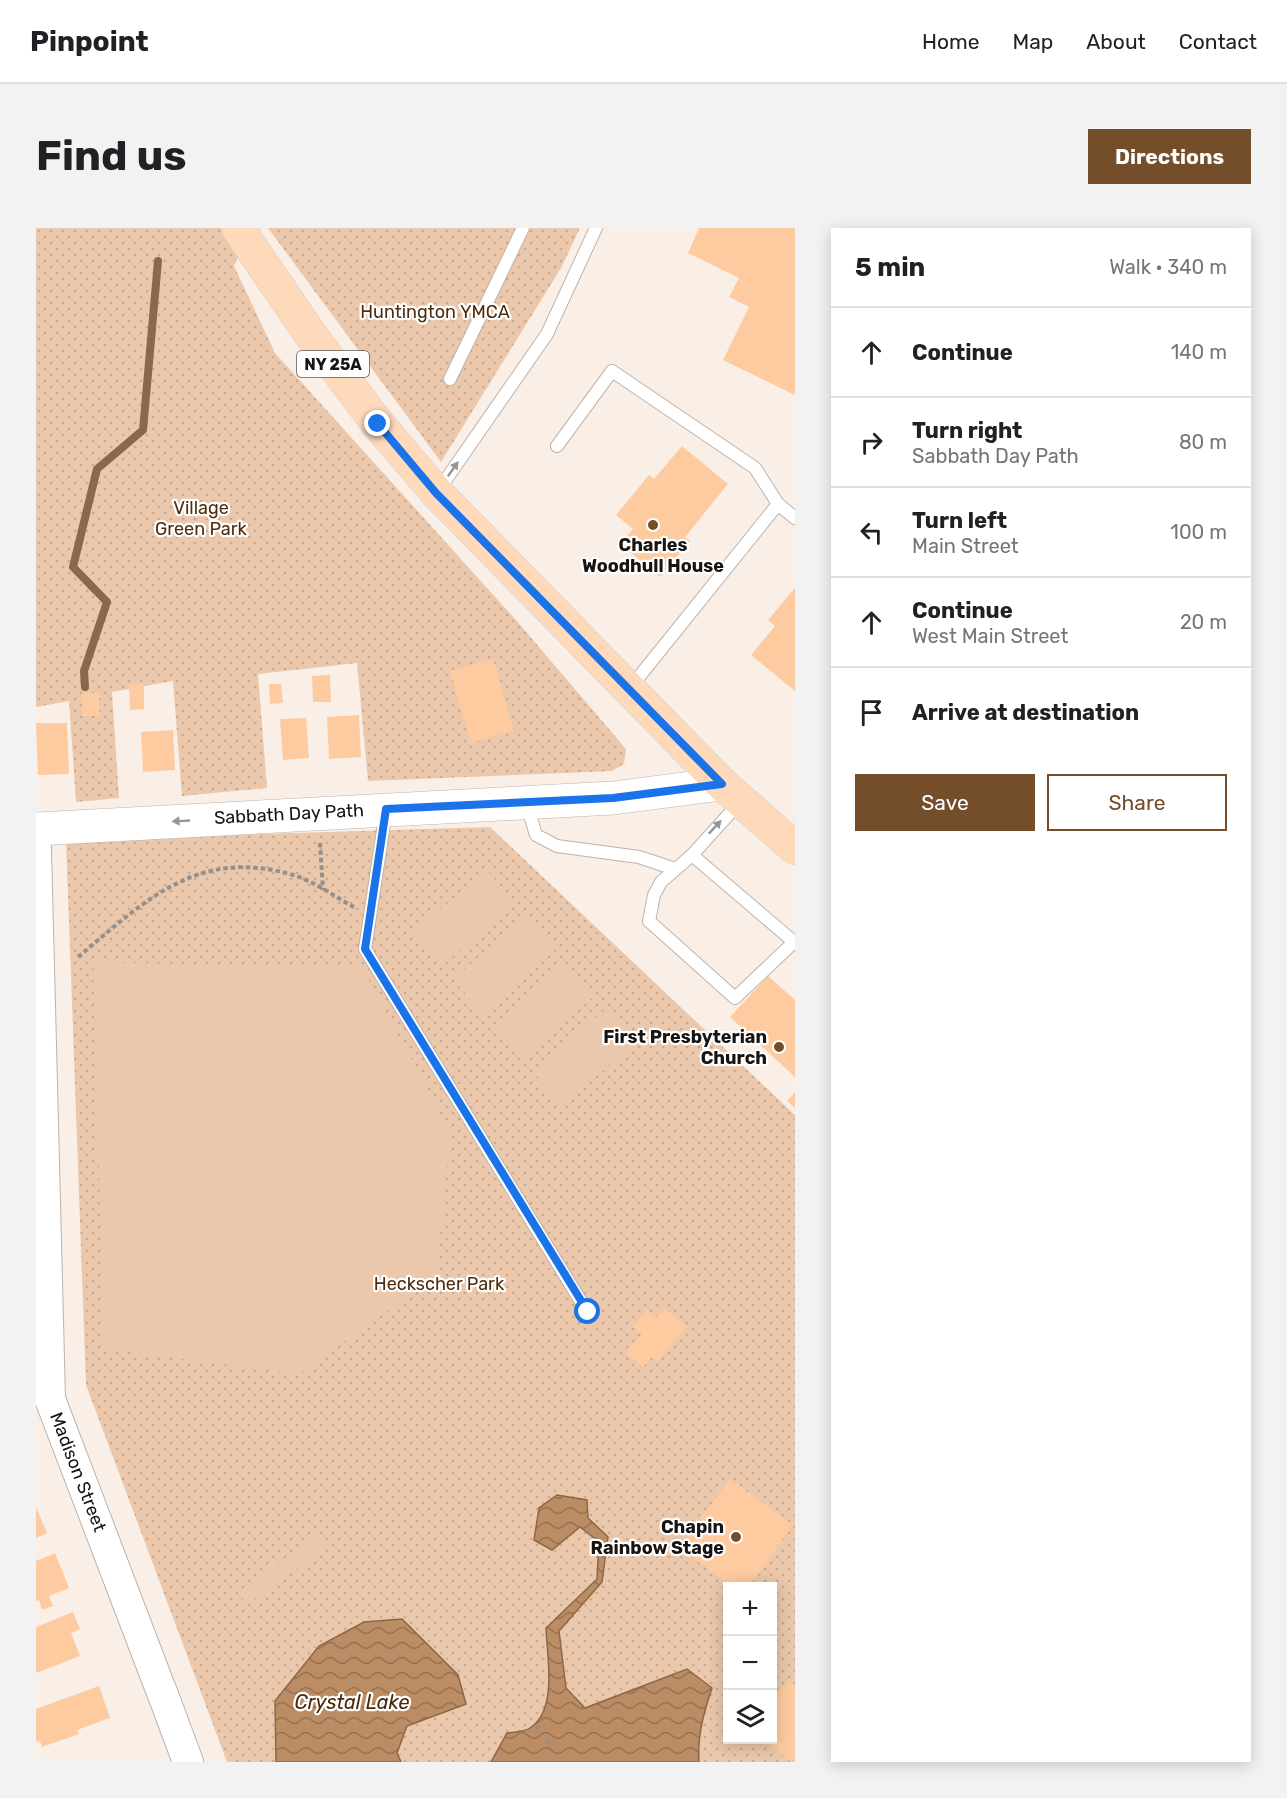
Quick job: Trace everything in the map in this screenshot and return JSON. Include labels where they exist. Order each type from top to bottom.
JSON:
[{"type":"main road","name":"NY 25A","points":[[238,228],[310,334],[378,424],[436,493],[731,792],[795,848]]},
{"type":"main road","name":"Sabbath Day Path","points":[[36,829],[731,792]]},
{"type":"street","name":"Madison Street","points":[[36,849],[50,1399],[188,1762]]},
{"type":"lane","points":[[450,379],[523,228]]},
{"type":"lane","points":[[436,493],[547,334],[596,228]]},
{"type":"lane","points":[[557,446],[612,370],[755,468],[778,504],[795,519]]},
{"type":"lane","points":[[629,689],[778,504]]},
{"type":"lane","points":[[692,855],[795,941],[735,998],[649,921],[654,895],[661,882],[692,855],[731,792]]},
{"type":"lane","points":[[526,802],[536,835],[556,846],[639,857],[675,869]]},
{"type":"lane","points":[[386,809],[365,949],[588,1312]]},
{"type":"path","points":[[320,842],[323,890]]},
{"type":"path","points":[[78,957],[150,896],[196,873],[256,867],[296,875],[370,916]]},
{"type":"path","points":[[535,1726],[540,1732]]},
{"type":"path","points":[[546,1740],[552,1746]]},
{"type":"green space","name":"Village Green Park","points":[[36,228],[251,228],[234,266],[275,353],[515,619],[626,749],[624,764],[612,771],[368,781],[357,663],[258,674],[267,788],[182,796],[173,681],[112,692],[119,798],[76,802],[69,701],[36,707]]},
{"type":"green space","name":"Huntington YMCA","points":[[268,228],[580,228],[561,268],[441,462]]},
{"type":"green space","name":"Heckscher Park","points":[[490,827],[795,1115],[795,1762],[227,1762],[86,1385],[66,840]]},
{"type":"green space","points":[[487,870],[515,904],[442,966],[413,932]]},
{"type":"green space","points":[[526,916],[555,950],[482,1013],[453,979]]},
{"type":"green space","points":[[93,962],[362,968],[451,1133],[436,1276],[299,1374],[104,1349]]},
{"type":"green space","points":[[566,963],[594,996],[522,1059],[493,1026]]},
{"type":"green space","points":[[606,1009],[635,1043],[562,1106],[533,1072]]},
{"type":"green space","points":[[316,1536],[325,1549],[247,1605],[238,1592]]},
{"type":"water","points":[[557,1495],[587,1500],[588,1518],[608,1537],[602,1582],[559,1631],[566,1688],[585,1708],[687,1669],[712,1688],[700,1733],[699,1762],[491,1762],[507,1733],[528,1729],[539,1720],[548,1696],[549,1667],[546,1628],[597,1579],[599,1542],[580,1527],[552,1550],[534,1540],[539,1508]]},
{"type":"water","name":"Crystal Lake","points":[[402,1619],[458,1675],[466,1704],[407,1726],[397,1753],[401,1762],[276,1762],[275,1701],[319,1646],[364,1622]]},
{"type":"building","points":[[699,228],[795,228],[795,395],[723,360],[749,307],[729,297],[739,278],[688,253]]},
{"type":"building","points":[[682,446],[728,484],[685,537],[690,541],[660,577],[620,544],[633,529],[616,515],[649,475],[654,479]]},
{"type":"building","points":[[795,588],[795,691],[751,655],[775,626],[768,620]]},
{"type":"building","points":[[493,659],[514,731],[471,743],[450,671]]},
{"type":"building","points":[[330,675],[331,702],[313,702],[312,676]]},
{"type":"building","points":[[144,683],[144,709],[130,710],[129,685]]},
{"type":"building","points":[[269,684],[281,684],[283,703],[270,704]]},
{"type":"building","points":[[82,693],[99,693],[99,716],[82,716]]},
{"type":"building","points":[[359,715],[361,757],[329,759],[327,717]]},
{"type":"building","points":[[306,718],[309,758],[283,760],[280,719]]},
{"type":"building","points":[[36,723],[67,723],[69,774],[38,775]]},
{"type":"building","points":[[173,730],[175,770],[143,772],[141,732]]},
{"type":"building","name":"First Presbyterian Church","points":[[768,976],[795,1000],[795,1077],[730,1017]]},
{"type":"building","name":"First Presbyterian Church","points":[[795,1092],[795,1108],[787,1101]]},
{"type":"building","points":[[664,1308],[687,1327],[657,1362],[652,1357],[643,1367],[626,1353],[642,1334],[633,1327],[647,1310],[656,1318]]},
{"type":"building","name":"Chapin Rainbow Stage","points":[[730,1479],[793,1525],[752,1582],[726,1582],[679,1548]]},
{"type":"building","points":[[36,1507],[47,1533],[36,1538]]},
{"type":"building","points":[[55,1553],[69,1588],[49,1596],[53,1606],[42,1610],[39,1600],[36,1602],[36,1561]]},
{"type":"building","points":[[73,1612],[80,1629],[71,1633],[80,1656],[36,1673],[36,1627]]},
{"type":"building","points":[[789,1680],[795,1686],[795,1757],[791,1762],[770,1744],[777,1744],[777,1693]]},
{"type":"building","points":[[99,1686],[110,1718],[77,1730],[79,1734],[42,1747],[40,1741],[36,1742],[36,1709]]},
{"type":"waterway","points":[[85,687],[84,671],[107,602],[73,567],[97,469],[143,430],[158,261]]},
{"type":"place","name":"Charles Woodhull House","points":[[653,525]]},
{"type":"place","name":"First Presbyterian Church","points":[[779,1047]]},
{"type":"place","name":"Chapin Rainbow Stage","points":[[736,1537]]},
{"type":"route","points":[[378,424],[436,493],[722,784],[613,798],[386,809],[365,949],[588,1312]]}]
